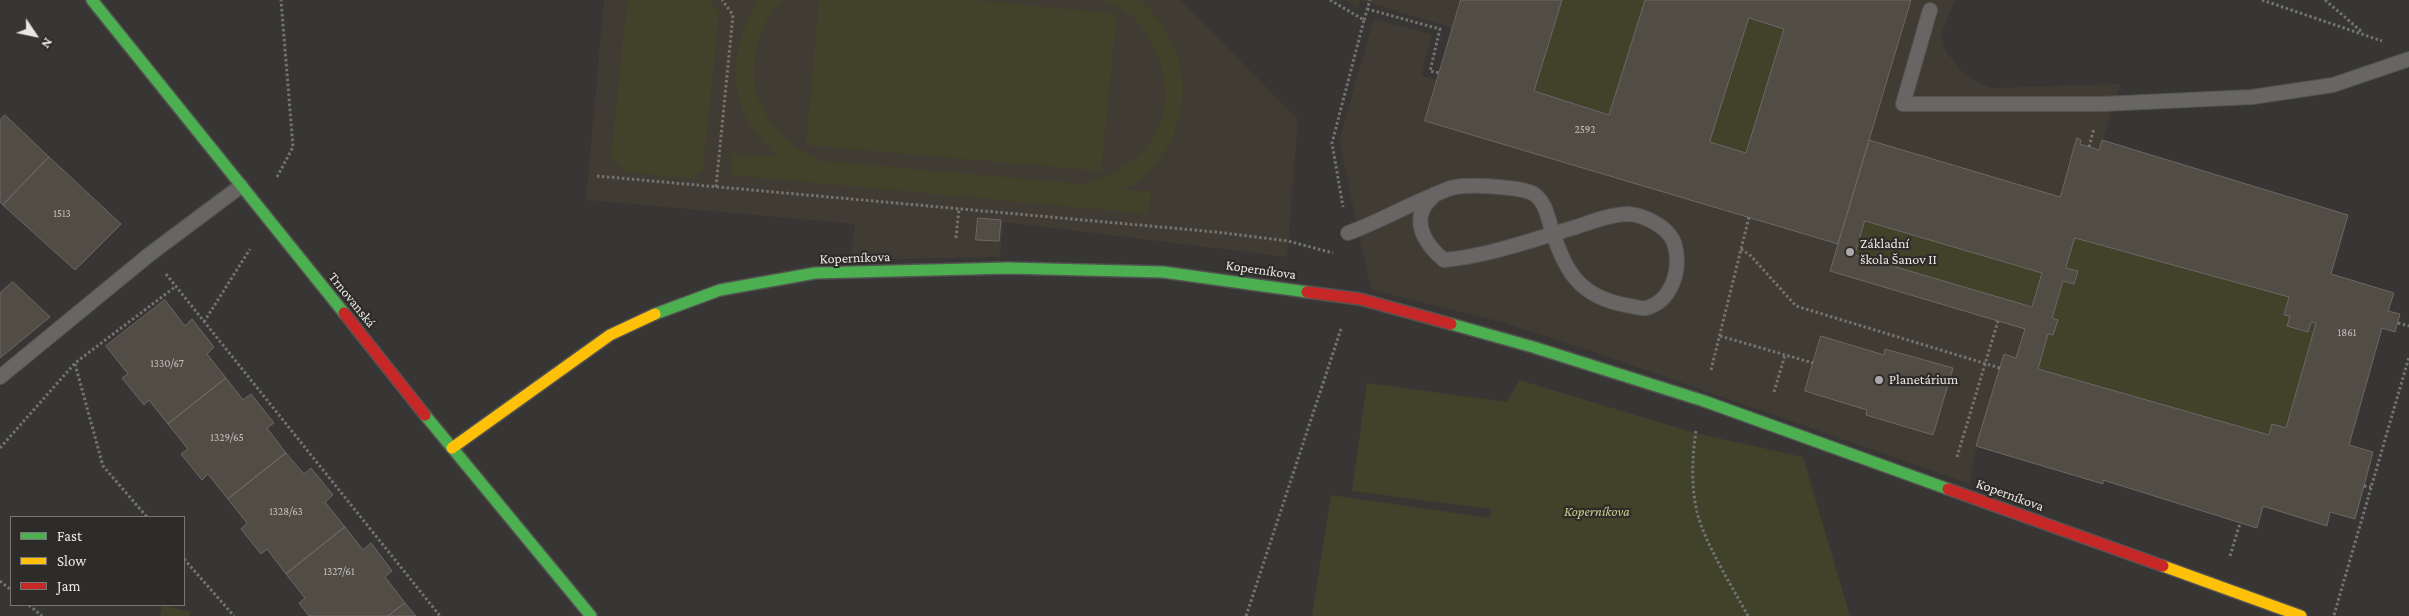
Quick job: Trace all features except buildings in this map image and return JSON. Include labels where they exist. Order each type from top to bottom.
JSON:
[{"type":"street","name":"Trnovanská","points":[[92,0],[452,448],[591,616]]},
{"type":"street","name":"Koperníkova","points":[[452,448],[610,335],[663,310],[720,290],[815,273],[1008,268],[1163,272],[1352,297],[1533,347],[1764,423],[2301,616]]},
{"type":"lane","points":[[1930,10],[1903,104],[2102,104],[2252,97],[2333,85],[2403,61]]},
{"type":"lane","points":[[1348,233],[1401,207],[1435,194],[1454,187],[1476,185],[1533,194],[1544,204],[1553,234],[1565,264],[1577,282],[1600,298],[1617,304],[1645,308],[1661,299],[1674,283],[1678,264],[1675,244],[1664,229],[1647,218],[1627,214],[1601,219],[1553,234],[1465,258],[1444,260],[1425,241],[1421,224],[1424,207],[1435,194]]},
{"type":"lane","points":[[0,377],[150,254],[241,186]]},
{"type":"path","points":[[716,187],[733,15],[722,0]]},
{"type":"path","points":[[1330,0],[1364,20]]},
{"type":"path","points":[[1348,233],[1332,142],[1370,0]]},
{"type":"path","points":[[2262,0],[2363,33],[2386,43]]},
{"type":"path","points":[[2325,0],[2363,33],[2403,61]]},
{"type":"path","points":[[1367,9],[1440,29],[1430,71],[1439,73]]},
{"type":"path","points":[[597,176],[1216,232],[1288,240],[1334,254]]},
{"type":"path","points":[[1746,228],[1749,217]]},
{"type":"path","points":[[1741,249],[1751,256],[1796,306],[2000,368]]},
{"type":"path","points":[[150,254],[440,616]]},
{"type":"path","points":[[0,448],[75,363],[175,287]]},
{"type":"path","points":[[1246,616],[1352,297]]},
{"type":"path","points":[[1948,489],[1998,322]]},
{"type":"path","points":[[2398,323],[2409,326]]},
{"type":"path","points":[[1720,336],[1813,363]]},
{"type":"path","points":[[1764,423],[1785,355]]},
{"type":"path","points":[[2334,616],[2409,357]]},
{"type":"path","points":[[75,363],[102,466],[147,516]]},
{"type":"path","points":[[2364,486],[2371,487]]},
{"type":"path","points":[[185,560],[234,616]]},
{"type":"path","points":[[0,581],[10,589]]},
{"type":"path","points":[[30,606],[42,616]]},
{"type":"shaded area","points":[[604,0],[1180,0],[1298,119],[1287,257],[1004,222],[1000,257],[850,260],[855,224],[586,200]]},
{"type":"shaded area","points":[[1346,0],[1360,0],[1358,8]]},
{"type":"shaded area","name":"Základní škola Šanov II","points":[[1360,0],[1955,0],[1941,34],[1945,50],[1962,72],[1979,83],[1992,88],[2120,84],[2103,140],[2348,215],[2331,274],[2394,293],[2388,310],[2400,314],[2395,332],[2382,328],[2349,445],[2373,452],[2355,519],[2330,512],[2327,526],[2263,507],[2257,528],[2104,481],[2103,484],[1976,446],[1970,484],[1594,352],[1498,321],[1371,290],[1339,140],[1374,19],[1432,34],[1421,75],[1437,80],[1453,28]]},
{"type":"green space","points":[[629,0],[708,0],[719,12],[703,170],[692,179],[625,172],[611,157],[627,2]]},
{"type":"green space","points":[[758,0],[782,0],[767,19],[758,43],[754,63],[759,99],[766,115],[776,129],[789,142],[805,153],[823,161],[1084,184],[1116,171],[1135,158],[1151,141],[1157,131],[1163,113],[1165,94],[1163,74],[1157,54],[1148,36],[1136,20],[1121,8],[1103,0],[1139,0],[1162,25],[1174,46],[1181,69],[1183,93],[1180,117],[1172,139],[1159,160],[1143,177],[1122,190],[1151,191],[1148,214],[731,175],[732,154],[777,157],[757,135],[746,118],[739,102],[736,85],[738,50],[743,33]]},
{"type":"green space","points":[[819,0],[974,0],[1117,14],[1101,171],[806,145]]},
{"type":"green space","points":[[1562,0],[1645,0],[1609,114],[1534,91]]},
{"type":"green space","points":[[1749,18],[1784,29],[1746,153],[1710,142]]},
{"type":"green space","points":[[1865,221],[2042,273],[2032,307],[1855,255]]},
{"type":"green space","points":[[2075,238],[2289,297],[2285,315],[2290,316],[2287,326],[2308,332],[2311,322],[2316,323],[2286,428],[2269,435],[2038,369],[2048,334],[2057,320],[2052,318],[2063,281],[2074,284],[2078,271],[2066,268]]},
{"type":"green space","name":"Koperníkova","points":[[1519,380],[1695,433],[1803,457],[1850,616],[1312,616],[1331,495],[1490,518],[1491,509],[1352,491],[1367,383],[1507,402]]},
{"type":"green space","points":[[162,606],[190,612],[189,616],[160,616]]},
{"type":"traffic: fast","points":[[92,0],[344,313]]},
{"type":"traffic: fast","points":[[655,314],[720,290],[815,273],[1008,268],[1163,272],[1307,292]]},
{"type":"traffic: fast","points":[[1451,324],[1533,347],[1704,401],[1948,489]]},
{"type":"traffic: fast","points":[[425,415],[591,616]]},
{"type":"traffic: slow","points":[[452,448],[610,335],[655,314]]},
{"type":"traffic: slow","points":[[2163,566],[2301,616]]},
{"type":"traffic: jam","points":[[1307,292],[1360,299],[1451,324]]},
{"type":"traffic: jam","points":[[344,313],[425,415]]},
{"type":"traffic: jam","points":[[1948,489],[2163,566]]},
{"type":"place","name":"Základní škola Šanov II","points":[[1850,252]]},
{"type":"place","name":"Planetárium","points":[[1879,380]]}]
